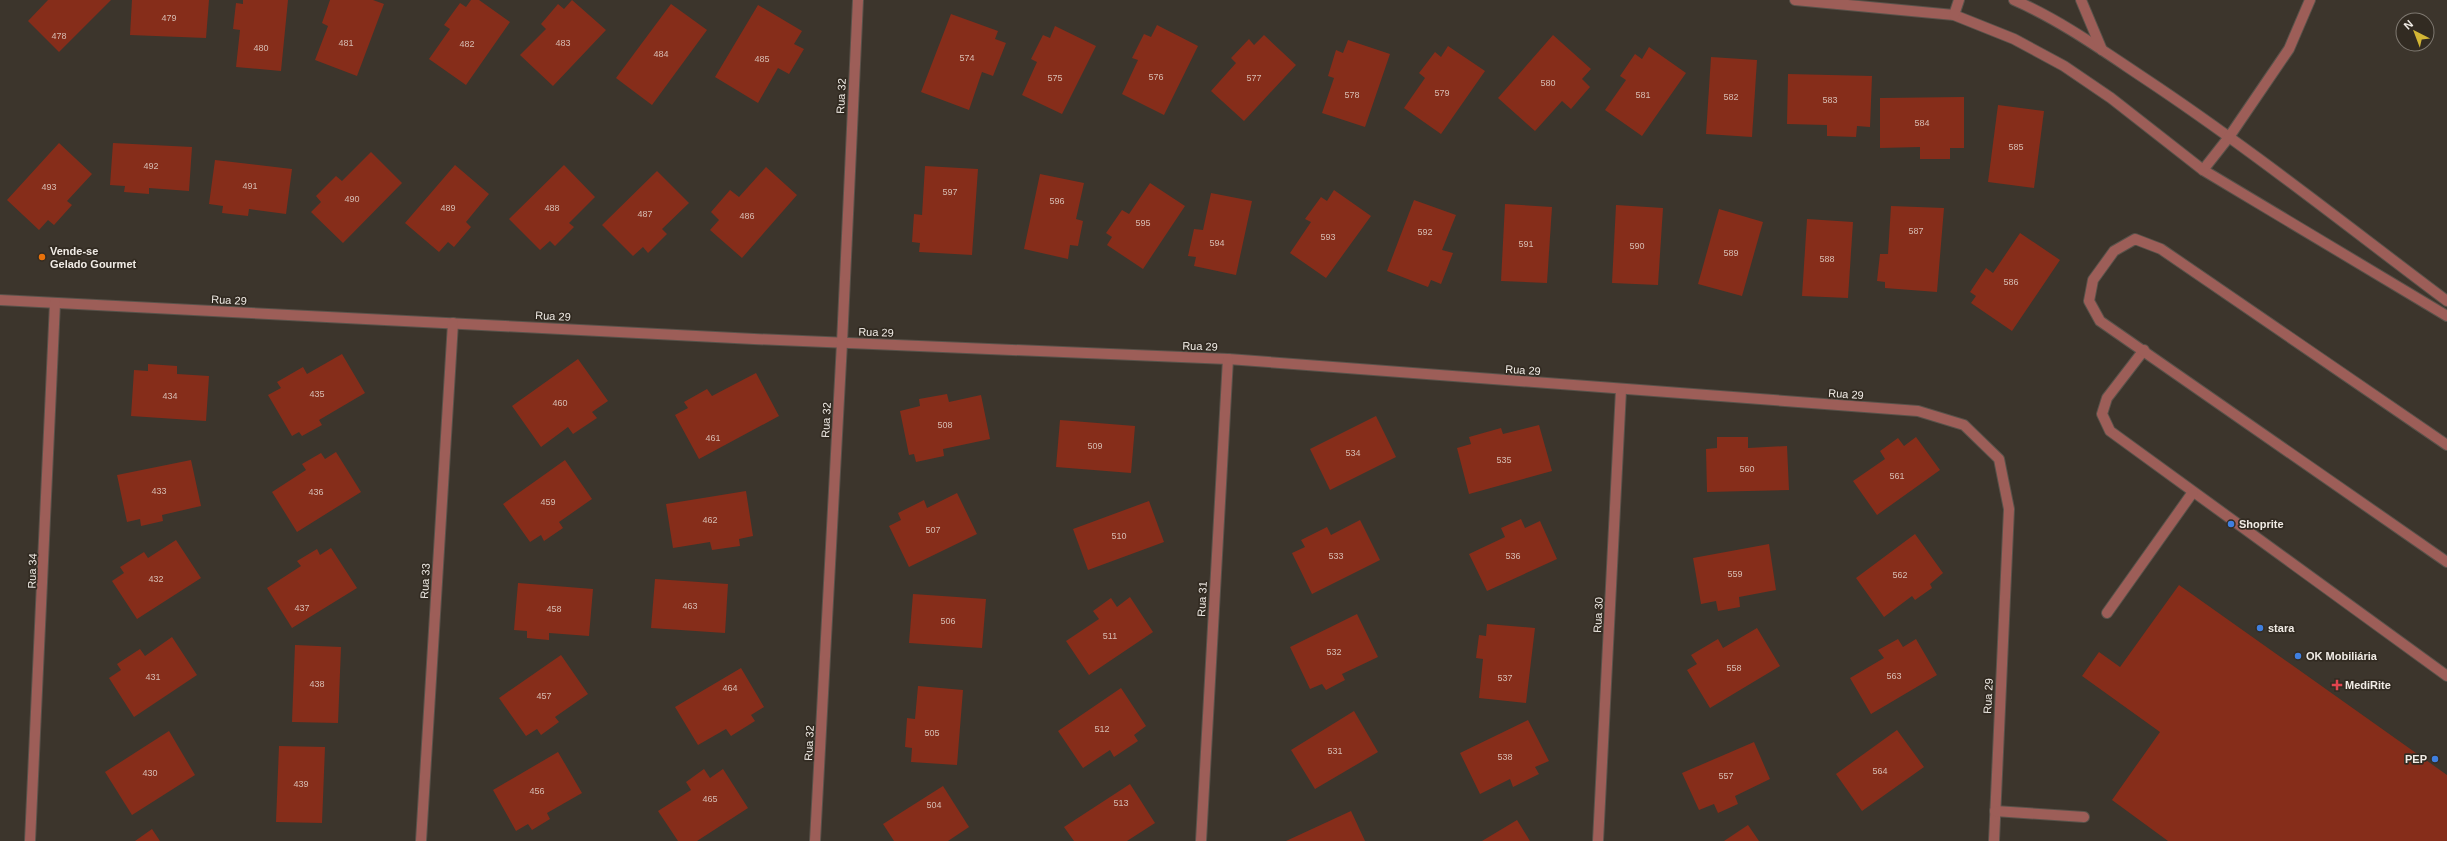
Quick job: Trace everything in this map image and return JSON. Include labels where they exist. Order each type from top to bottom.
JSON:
[{"type":"street","name":"Rua 32","points":[[815,841],[842,343],[858,0]]},
{"type":"street","points":[[1795,0],[1954,15],[2014,38],[2064,66],[2111,98],[2203,170],[2447,316]]},
{"type":"street","points":[[1954,15],[1959,0]]},
{"type":"street","points":[[2014,0],[2031,8],[2102,50],[2229,137],[2447,301]]},
{"type":"street","points":[[2081,0],[2102,50]]},
{"type":"street","points":[[2203,170],[2229,137],[2289,49],[2310,0]]},
{"type":"street","points":[[2447,445],[2161,250],[2135,239],[2114,251],[2093,280],[2089,301],[2100,321],[2144,350],[2447,562]]},
{"type":"street","name":"Rua 29","points":[[0,300],[842,343],[1228,359],[1621,390],[1918,411],[1964,425],[1999,459],[2009,509],[1994,841]]},
{"type":"street","name":"Rua 34","points":[[30,841],[55,303]]},
{"type":"street","name":"Rua 33","points":[[421,841],[453,323]]},
{"type":"street","points":[[2144,350],[2107,398],[2102,414],[2110,431],[2447,676]]},
{"type":"street","name":"Rua 31","points":[[1200,841],[1228,359]]},
{"type":"street","name":"Rua 30","points":[[1598,841],[1621,390]]},
{"type":"street","points":[[2107,613],[2193,492]]},
{"type":"street","points":[[1995,811],[2084,816]]},
{"type":"building","points":[[48,0],[111,0],[59,52],[28,21]]},
{"type":"building","points":[[132,0],[209,0],[206,38],[130,35]]},
{"type":"building","points":[[243,0],[288,0],[281,71],[236,67],[240,30],[233,29],[236,3],[243,4]]},
{"type":"building","points":[[330,0],[373,0],[384,4],[357,76],[315,60],[328,26],[322,23]]},
{"type":"building","points":[[471,0],[479,0],[510,22],[466,85],[429,59],[450,29],[444,25],[460,3],[466,7]]},
{"type":"building","points":[[572,0],[606,30],[553,86],[520,55],[546,29],[541,24],[558,4],[564,9]]},
{"type":"building","points":[[671,4],[707,30],[652,105],[616,78]]},
{"type":"building","points":[[758,5],[802,31],[794,44],[804,49],[789,74],[778,68],[758,103],[715,77]]},
{"type":"building","points":[[951,14],[998,31],[995,39],[1006,43],[993,76],[982,72],[969,110],[921,92]]},
{"type":"building","points":[[1157,25],[1198,46],[1164,115],[1122,94],[1138,60],[1132,58],[1144,34],[1151,37]]},
{"type":"building","points":[[1055,26],[1096,46],[1062,114],[1022,95],[1037,62],[1031,59],[1043,35],[1050,38]]},
{"type":"building","points":[[1264,35],[1296,65],[1244,121],[1211,91],[1236,63],[1231,58],[1249,39],[1254,45]]},
{"type":"building","points":[[1553,35],[1591,69],[1582,79],[1590,87],[1571,109],[1562,101],[1535,131],[1498,98]]},
{"type":"building","points":[[1348,40],[1390,54],[1365,127],[1322,113],[1334,78],[1328,76],[1336,50],[1343,53]]},
{"type":"building","points":[[1448,46],[1485,71],[1441,134],[1404,108],[1425,78],[1419,73],[1435,52],[1441,57]]},
{"type":"building","points":[[1649,47],[1686,73],[1642,136],[1605,110],[1626,80],[1620,76],[1635,54],[1642,59]]},
{"type":"building","points":[[1711,57],[1757,60],[1752,137],[1706,134]]},
{"type":"building","points":[[1788,74],[1872,76],[1870,127],[1857,126],[1856,137],[1827,136],[1827,125],[1787,124]]},
{"type":"building","points":[[1964,97],[1964,148],[1950,148],[1950,159],[1920,159],[1920,147],[1880,148],[1880,98]]},
{"type":"building","points":[[1998,105],[2044,111],[2034,188],[1988,182]]},
{"type":"building","points":[[59,143],[92,174],[67,201],[72,205],[54,225],[48,220],[39,230],[7,200]]},
{"type":"building","points":[[113,143],[192,147],[189,191],[149,188],[149,194],[124,192],[125,186],[110,185]]},
{"type":"building","points":[[371,152],[402,183],[343,243],[311,212],[321,202],[316,196],[336,176],[342,181]]},
{"type":"building","points":[[215,160],[292,169],[286,214],[249,209],[248,216],[222,213],[223,206],[209,204]]},
{"type":"building","points":[[455,165],[489,194],[466,222],[471,227],[454,247],[448,242],[439,252],[405,223]]},
{"type":"building","points":[[564,165],[595,197],[569,223],[574,227],[555,246],[550,241],[540,250],[509,219]]},
{"type":"building","points":[[925,166],[978,169],[972,255],[919,252],[920,243],[912,242],[914,214],[922,215]]},
{"type":"building","points":[[766,167],[797,195],[742,258],[710,230],[719,220],[711,212],[730,190],[739,197]]},
{"type":"building","points":[[657,171],[689,203],[662,229],[667,234],[648,253],[643,247],[633,256],[602,225]]},
{"type":"building","points":[[1040,174],[1084,183],[1076,219],[1083,221],[1078,246],[1070,245],[1068,259],[1024,249]]},
{"type":"building","points":[[1150,183],[1185,206],[1143,269],[1107,245],[1112,237],[1106,233],[1122,210],[1129,214]]},
{"type":"building","points":[[1334,190],[1371,216],[1326,278],[1290,253],[1311,222],[1305,219],[1321,197],[1327,201]]},
{"type":"building","points":[[1211,193],[1252,201],[1236,275],[1194,266],[1196,257],[1188,256],[1194,229],[1203,230]]},
{"type":"building","points":[[1414,200],[1456,215],[1442,250],[1453,253],[1441,284],[1431,280],[1428,287],[1387,271]]},
{"type":"building","points":[[1505,204],[1552,207],[1547,283],[1501,281]]},
{"type":"building","points":[[1616,205],[1663,208],[1658,285],[1612,283]]},
{"type":"building","points":[[1891,206],[1944,208],[1937,292],[1885,288],[1885,282],[1877,281],[1880,254],[1888,254]]},
{"type":"building","points":[[1719,209],[1763,222],[1742,296],[1698,284]]},
{"type":"building","points":[[1807,219],[1853,222],[1848,298],[1802,296]]},
{"type":"building","points":[[2020,233],[2060,260],[2012,331],[1971,303],[1976,296],[1970,292],[1986,268],[1993,273]]},
{"type":"building","points":[[342,354],[365,393],[319,420],[322,425],[302,436],[299,432],[292,436],[268,395],[281,388],[277,382],[303,367],[307,374]]},
{"type":"building","points":[[578,359],[608,401],[592,412],[597,418],[573,434],[568,427],[541,447],[512,406]]},
{"type":"building","points":[[148,364],[177,366],[177,374],[209,376],[206,421],[131,416],[134,370],[148,371]]},
{"type":"building","points":[[756,373],[779,416],[699,459],[675,415],[688,408],[684,402],[707,389],[712,396]]},
{"type":"building","points":[[947,394],[949,402],[981,395],[990,439],[943,449],[944,456],[916,462],[914,454],[909,455],[900,411],[920,406],[919,399]]},
{"type":"building","points":[[1376,416],[1396,457],[1330,490],[1310,449]]},
{"type":"building","points":[[1060,420],[1135,426],[1131,473],[1056,467]]},
{"type":"building","points":[[1539,425],[1552,471],[1469,494],[1457,448],[1471,444],[1469,437],[1501,428],[1503,434]]},
{"type":"building","points":[[1717,437],[1748,437],[1748,448],[1787,446],[1789,490],[1707,492],[1706,449],[1717,448]]},
{"type":"building","points":[[1916,437],[1940,470],[1877,515],[1853,481],[1885,459],[1880,451],[1898,438],[1904,446]]},
{"type":"building","points":[[336,452],[361,492],[297,532],[272,492],[306,470],[302,464],[321,453],[325,459]]},
{"type":"building","points":[[191,460],[201,506],[162,515],[163,521],[141,526],[140,519],[127,522],[117,475]]},
{"type":"building","points":[[565,460],[592,499],[559,522],[563,528],[544,541],[541,535],[530,542],[503,504]]},
{"type":"building","points":[[746,491],[753,536],[739,539],[740,546],[712,550],[710,542],[673,548],[666,504]]},
{"type":"building","points":[[957,493],[977,534],[909,567],[889,526],[901,520],[898,513],[924,500],[927,508]]},
{"type":"building","points":[[1149,501],[1164,542],[1088,570],[1073,529]]},
{"type":"building","points":[[1521,519],[1525,528],[1540,521],[1557,559],[1487,591],[1469,554],[1505,537],[1501,528]]},
{"type":"building","points":[[1360,520],[1380,560],[1312,594],[1292,553],[1305,547],[1301,540],[1327,527],[1331,535]]},
{"type":"building","points":[[1915,534],[1943,573],[1930,584],[1932,588],[1915,600],[1912,596],[1884,617],[1856,578]]},
{"type":"building","points":[[176,540],[201,578],[137,619],[112,581],[124,573],[120,567],[144,552],[148,558]]},
{"type":"building","points":[[1769,544],[1776,590],[1739,597],[1740,607],[1718,611],[1716,601],[1701,604],[1693,558]]},
{"type":"building","points":[[331,548],[357,588],[292,628],[267,588],[301,566],[297,561],[317,549],[320,555]]},
{"type":"building","points":[[655,579],[728,584],[725,633],[651,628]]},
{"type":"building","points":[[518,583],[593,589],[589,636],[549,633],[549,640],[527,638],[527,631],[514,630]]},
{"type":"building","points":[[2179,585],[2447,775],[2447,841],[2168,841],[2112,800],[2160,732],[2082,676],[2099,652],[2120,667]]},
{"type":"building","points":[[913,594],[986,599],[982,648],[909,643]]},
{"type":"building","points":[[1130,597],[1153,632],[1089,675],[1066,641],[1099,619],[1093,611],[1111,598],[1117,607]]},
{"type":"building","points":[[1357,614],[1378,657],[1342,674],[1345,680],[1326,690],[1322,684],[1310,689],[1290,647]]},
{"type":"building","points":[[1487,624],[1535,628],[1526,703],[1479,698],[1483,659],[1476,658],[1479,635],[1486,636]]},
{"type":"building","points":[[1757,628],[1780,666],[1710,708],[1687,670],[1697,664],[1691,655],[1718,639],[1723,648]]},
{"type":"building","points":[[172,637],[197,675],[134,717],[109,678],[121,670],[117,664],[140,649],[145,656]]},
{"type":"building","points":[[1898,639],[1903,647],[1916,639],[1937,675],[1871,714],[1850,678],[1884,658],[1878,650]]},
{"type":"building","points":[[295,645],[341,647],[338,723],[292,722]]},
{"type":"building","points":[[561,655],[588,694],[555,717],[559,722],[541,735],[537,729],[526,736],[499,698]]},
{"type":"building","points":[[741,668],[764,707],[751,715],[755,721],[731,736],[726,729],[698,745],[675,707]]},
{"type":"building","points":[[918,686],[963,690],[957,765],[911,762],[912,748],[905,747],[907,718],[915,719]]},
{"type":"building","points":[[1121,688],[1146,726],[1134,735],[1138,741],[1114,757],[1110,750],[1083,768],[1058,731]]},
{"type":"building","points":[[1354,711],[1378,752],[1315,789],[1291,750]]},
{"type":"building","points":[[1528,720],[1549,761],[1535,767],[1539,774],[1513,787],[1510,779],[1480,794],[1460,753]]},
{"type":"building","points":[[1897,730],[1924,767],[1862,811],[1836,774]]},
{"type":"building","points":[[169,731],[195,775],[132,815],[105,772]]},
{"type":"building","points":[[1754,742],[1770,779],[1735,796],[1738,804],[1718,813],[1714,804],[1699,810],[1682,773]]},
{"type":"building","points":[[279,746],[325,747],[322,823],[276,822]]},
{"type":"building","points":[[558,752],[582,793],[547,813],[550,819],[532,830],[528,824],[516,831],[493,790]]},
{"type":"building","points":[[704,769],[710,778],[723,769],[748,808],[697,841],[678,841],[658,811],[691,790],[686,782]]},
{"type":"building","points":[[1130,784],[1155,823],[1127,841],[1074,841],[1064,827]]},
{"type":"building","points":[[943,786],[969,827],[948,841],[894,841],[883,824]]},
{"type":"building","points":[[1351,811],[1365,841],[1286,841]]},
{"type":"building","points":[[1517,820],[1530,841],[1482,841]]},
{"type":"building","points":[[1748,825],[1759,841],[1724,841]]},
{"type":"building","points":[[152,829],[160,841],[135,841]]},
{"type":"place","name":"Vende-se Gelado Gourmet","points":[[42,257]]},
{"type":"place","name":"Shoprite","points":[[2231,524]]},
{"type":"place","name":"stara","points":[[2260,628]]},
{"type":"place","name":"OK Mobiliária","points":[[2298,656]]},
{"type":"place","name":"MediRite","points":[[2337,685]]},
{"type":"place","name":"PEP","points":[[2435,759]]}]
